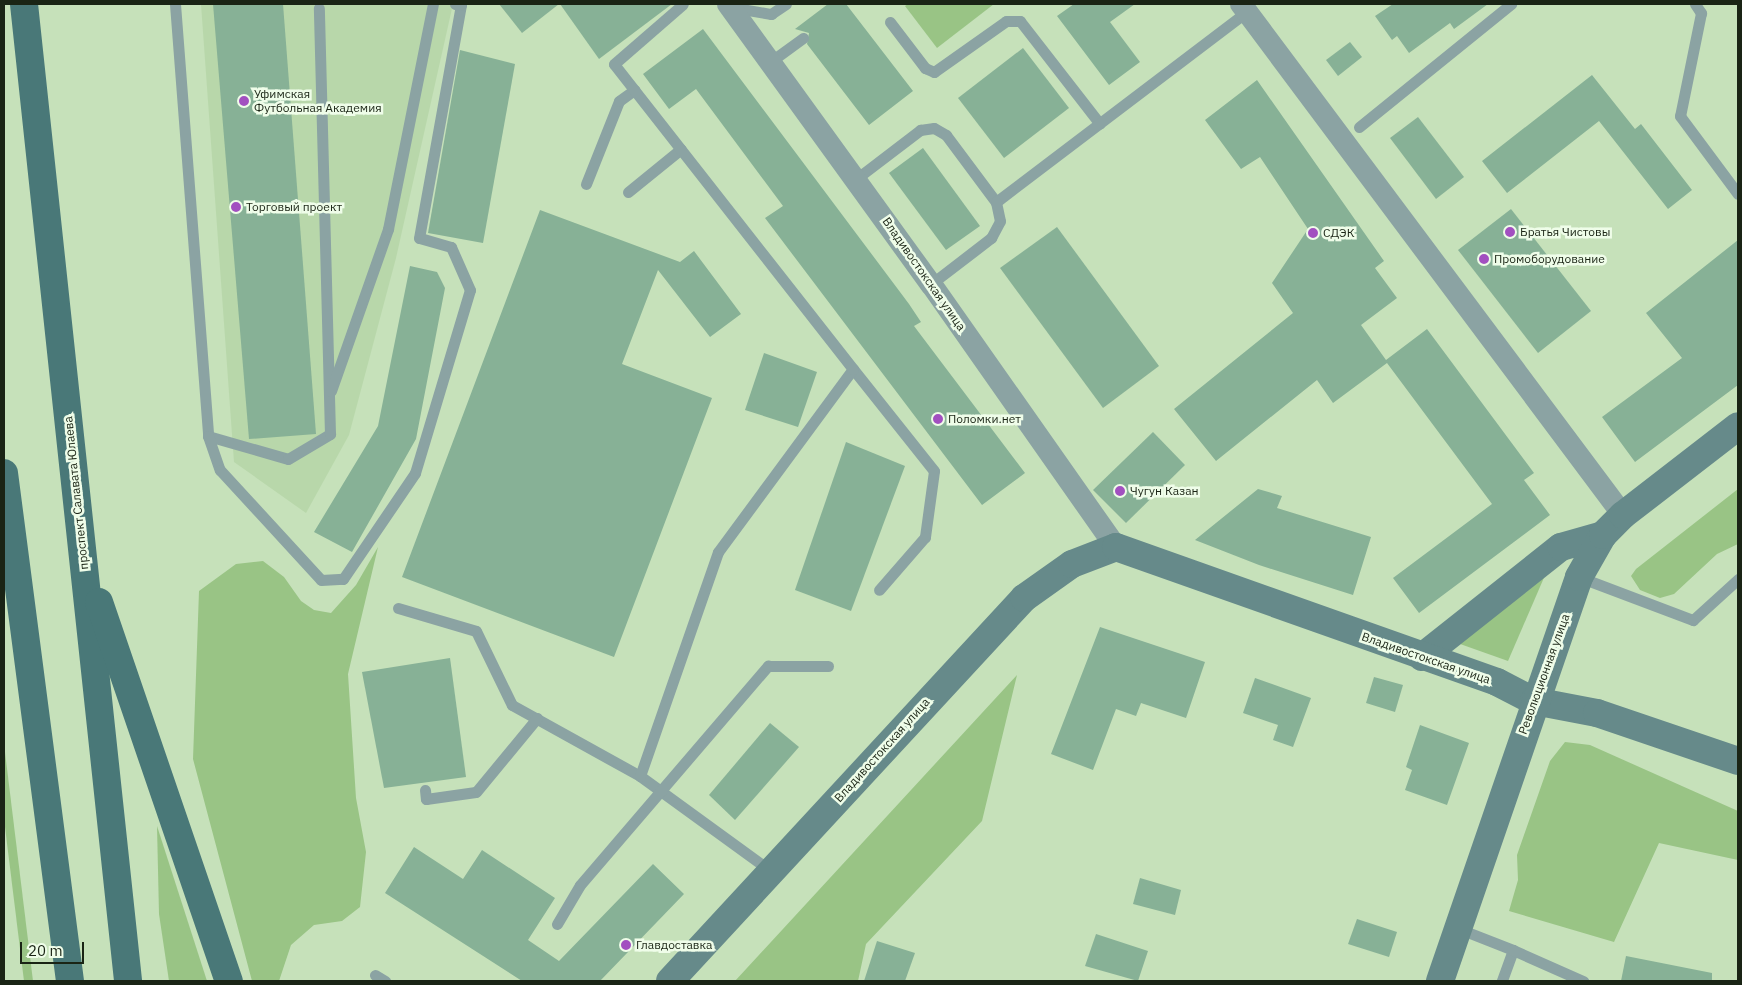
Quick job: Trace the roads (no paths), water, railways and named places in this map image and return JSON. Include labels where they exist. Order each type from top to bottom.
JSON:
[{"type":"main road","name":"проспект Салавата Юлаева","points":[[24,4],[33,74],[128,981]]},
{"type":"main road","points":[[33,74],[40,4]]},
{"type":"main road","points":[[4,472],[70,981]]},
{"type":"main road","points":[[82,548],[229,981]]},
{"type":"street","name":"Владивостокская улица","points":[[728,5],[856,179],[1116,547],[1497,682],[1534,701],[1597,713],[1738,761]]},
{"type":"street","points":[[1244,8],[1623,516]]},
{"type":"street","name":"Революционная улица","points":[[1440,981],[1534,701],[1579,577],[1603,535],[1623,516],[1738,426]]},
{"type":"street","points":[[1422,657],[1561,547],[1603,535]]},
{"type":"street","name":"Владивостокская улица","points":[[670,981],[1024,598],[1072,564],[1116,547]]},
{"type":"lane","points":[[175,4],[208,436],[220,470],[322,580],[343,579],[415,473],[470,290],[451,248],[420,238],[462,5],[455,4]]},
{"type":"lane","points":[[329,398],[388,229],[433,4]]},
{"type":"lane","points":[[683,4],[614,64],[934,471],[925,537],[878,590]]},
{"type":"lane","points":[[728,5],[771,14],[786,4]]},
{"type":"lane","points":[[1359,127],[1511,4]]},
{"type":"lane","points":[[1695,4],[1701,14],[1680,116],[1738,194]]},
{"type":"lane","points":[[208,436],[288,459],[330,434],[319,8]]},
{"type":"lane","points":[[996,202],[1100,124],[1244,8]]},
{"type":"lane","points":[[890,22],[925,68],[934,72],[1006,21],[1020,21],[1100,124]]},
{"type":"lane","points":[[770,62],[802,38]]},
{"type":"lane","points":[[586,184],[619,101],[634,90]]},
{"type":"lane","points":[[856,179],[920,130],[934,128],[946,135],[996,202],[1000,221],[991,238],[931,284]]},
{"type":"lane","points":[[628,192],[681,149]]},
{"type":"lane","points":[[640,776],[718,552],[853,370]]},
{"type":"lane","points":[[1579,577],[1694,620],[1738,579]]},
{"type":"lane","points":[[398,608],[476,631],[512,704],[640,776],[772,872]]},
{"type":"lane","points":[[557,924],[580,885],[662,792],[768,666],[828,666]]},
{"type":"lane","points":[[425,790],[426,798],[476,792],[537,718]]},
{"type":"lane","points":[[1457,928],[1583,981]]},
{"type":"lane","points":[[1502,981],[1513,950]]},
{"type":"place","name":"Уфимская Футбольная Академия","points":[[244,101]]},
{"type":"place","name":"Торговый проект","points":[[236,207]]},
{"type":"place","name":"Братья Чистовы","points":[[1510,232]]},
{"type":"place","name":"СДЭК","points":[[1313,233]]},
{"type":"place","name":"Промоборудование","points":[[1484,259]]},
{"type":"place","name":"Поломки.нет","points":[[938,419]]},
{"type":"place","name":"Чугун Казан","points":[[1120,491]]},
{"type":"place","name":"Главдоставка","points":[[626,945]]}]
